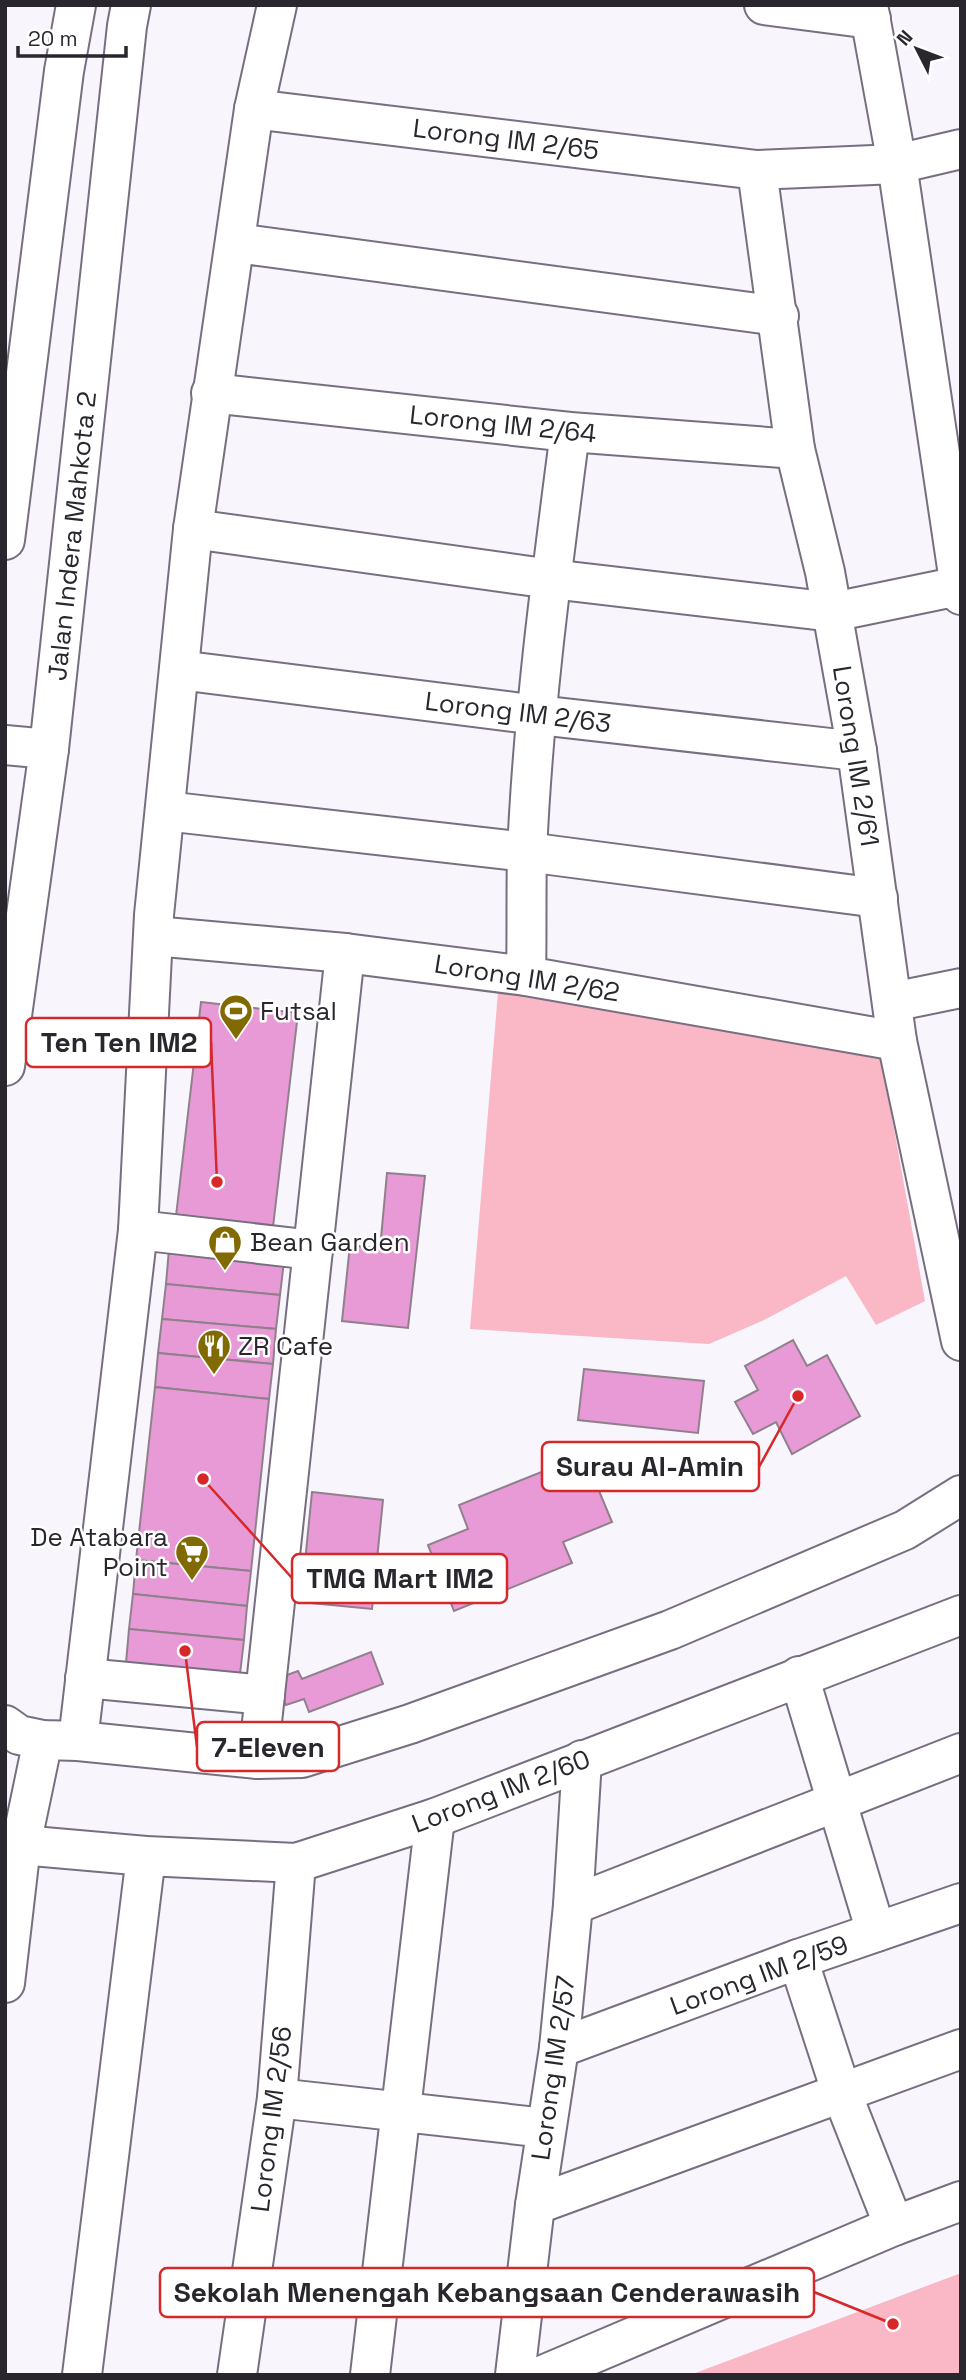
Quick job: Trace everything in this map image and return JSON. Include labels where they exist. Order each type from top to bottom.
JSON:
[{"type":"street","points":[[5,540],[64,71],[76,5]]},
{"type":"street","name":"Jalan Indera Mahkota 2","points":[[5,1066],[49,749],[125,40],[131,5]]},
{"type":"street","points":[[5,1983],[30,1736],[85,1678],[138,1230],[153,936],[192,529],[254,109],[277,5]]},
{"type":"street","points":[[192,529],[551,579],[832,612],[960,590],[897,164],[869,12],[764,5]]},
{"type":"street","name":"Lorong IM 2/65","points":[[254,109],[757,170],[897,164],[961,149]]},
{"type":"street","name":"Lorong IM 2/61","points":[[757,170],[795,449],[825,572],[857,751],[897,1041],[961,1341]]},
{"type":"street","points":[[236,243],[779,316]]},
{"type":"street","name":"Lorong IM 2/64","points":[[211,393],[570,432],[795,449]]},
{"type":"street","points":[[526,976],[527,852],[538,715],[551,579],[570,432]]},
{"type":"street","name":"Lorong IM 2/63","points":[[179,670],[857,751]]},
{"type":"street","points":[[5,745],[49,749]]},
{"type":"street","points":[[165,811],[527,852],[878,898]]},
{"type":"street","name":"Lorong IM 2/62","points":[[153,936],[345,953],[526,976],[897,1041]]},
{"type":"street","points":[[258,1759],[345,953]]},
{"type":"street","points":[[892,1002],[961,988]]},
{"type":"street","points":[[138,1230],[313,1250]]},
{"type":"street","points":[[30,1736],[258,1759],[302,1758],[410,1724],[670,1630],[905,1530],[961,1495]]},
{"type":"street","name":"Lorong IM 2/60","points":[[21,1845],[146,1856],[296,1863],[435,1818],[961,1615]]},
{"type":"street","points":[[799,1676],[876,1932]]},
{"type":"street","points":[[85,1678],[265,1695]]},
{"type":"street","points":[[573,1905],[961,1753]]},
{"type":"street","name":"Lorong IM 2/57","points":[[515,2375],[535,2205],[559,2048],[573,1905],[582,1760]]},
{"type":"street","points":[[370,2375],[435,1818]]},
{"type":"street","points":[[82,2375],[146,1856]]},
{"type":"street","name":"Lorong IM 2/56","points":[[237,2375],[277,2098],[296,1863]]},
{"type":"street","name":"Lorong IM 2/59","points":[[559,2048],[798,1959],[961,1903]]},
{"type":"street","points":[[798,1959],[842,2094],[894,2226]]},
{"type":"street","points":[[535,2205],[961,2049]]},
{"type":"street","points":[[277,2098],[546,2127]]},
{"type":"street","points":[[543,2375],[894,2226],[961,2201]]},
{"type":"shaded area","points":[[498,992],[880,1051],[925,1301],[876,1325],[846,1276],[766,1319],[709,1344],[470,1329]]},
{"type":"shaded area","points":[[961,2273],[961,2375],[690,2375]]},
{"type":"building","points":[[201,1002],[298,1013],[273,1227],[176,1216]]},
{"type":"building","points":[[387,1173],[425,1176],[408,1328],[342,1321],[350,1245],[380,1249]]},
{"type":"building","name":"Bean Garden","points":[[169,1249],[284,1261],[280,1295],[166,1284]]},
{"type":"building","points":[[166,1284],[280,1295],[276,1329],[162,1319]]},
{"type":"building","points":[[162,1319],[276,1329],[273,1364],[158,1353]]},
{"type":"building","points":[[793,1340],[807,1366],[827,1355],[860,1416],[792,1454],[776,1422],[753,1434],[735,1402],[758,1390],[745,1366]]},
{"type":"building","name":"ZR Cafe","points":[[158,1353],[273,1364],[269,1399],[155,1387]]},
{"type":"building","points":[[584,1369],[704,1381],[698,1433],[578,1420]]},
{"type":"building","points":[[155,1387],[269,1399],[251,1571],[136,1560]]},
{"type":"building","points":[[584,1455],[612,1522],[563,1542],[572,1563],[454,1611],[428,1545],[468,1529],[459,1505]]},
{"type":"building","points":[[312,1492],[383,1500],[372,1609],[301,1602]]},
{"type":"building","name":"De Atabara Point","points":[[136,1560],[251,1571],[247,1606],[133,1594]]},
{"type":"building","points":[[133,1594],[247,1606],[244,1640],[129,1629]]},
{"type":"building","points":[[129,1629],[244,1640],[240,1674],[126,1663]]},
{"type":"building","points":[[371,1652],[383,1684],[309,1712],[304,1699],[286,1705],[276,1679],[298,1671],[302,1679]]},
{"type":"place","name":"Futsal","points":[[236,1041]]},
{"type":"place","name":"Ten Ten IM2","points":[[217,1182]]},
{"type":"place","name":"Bean Garden","points":[[225,1272]]},
{"type":"place","name":"ZR Cafe","points":[[214,1376]]},
{"type":"place","name":"Surau Al-Amin","points":[[798,1396]]},
{"type":"place","name":"TMG Mart IM2","points":[[203,1479]]},
{"type":"place","name":"De Atabara Point","points":[[192,1582]]},
{"type":"place","name":"7-Eleven","points":[[185,1651]]},
{"type":"place","name":"Sekolah Menengah Kebangsaan Cenderawasih","points":[[893,2324]]}]
